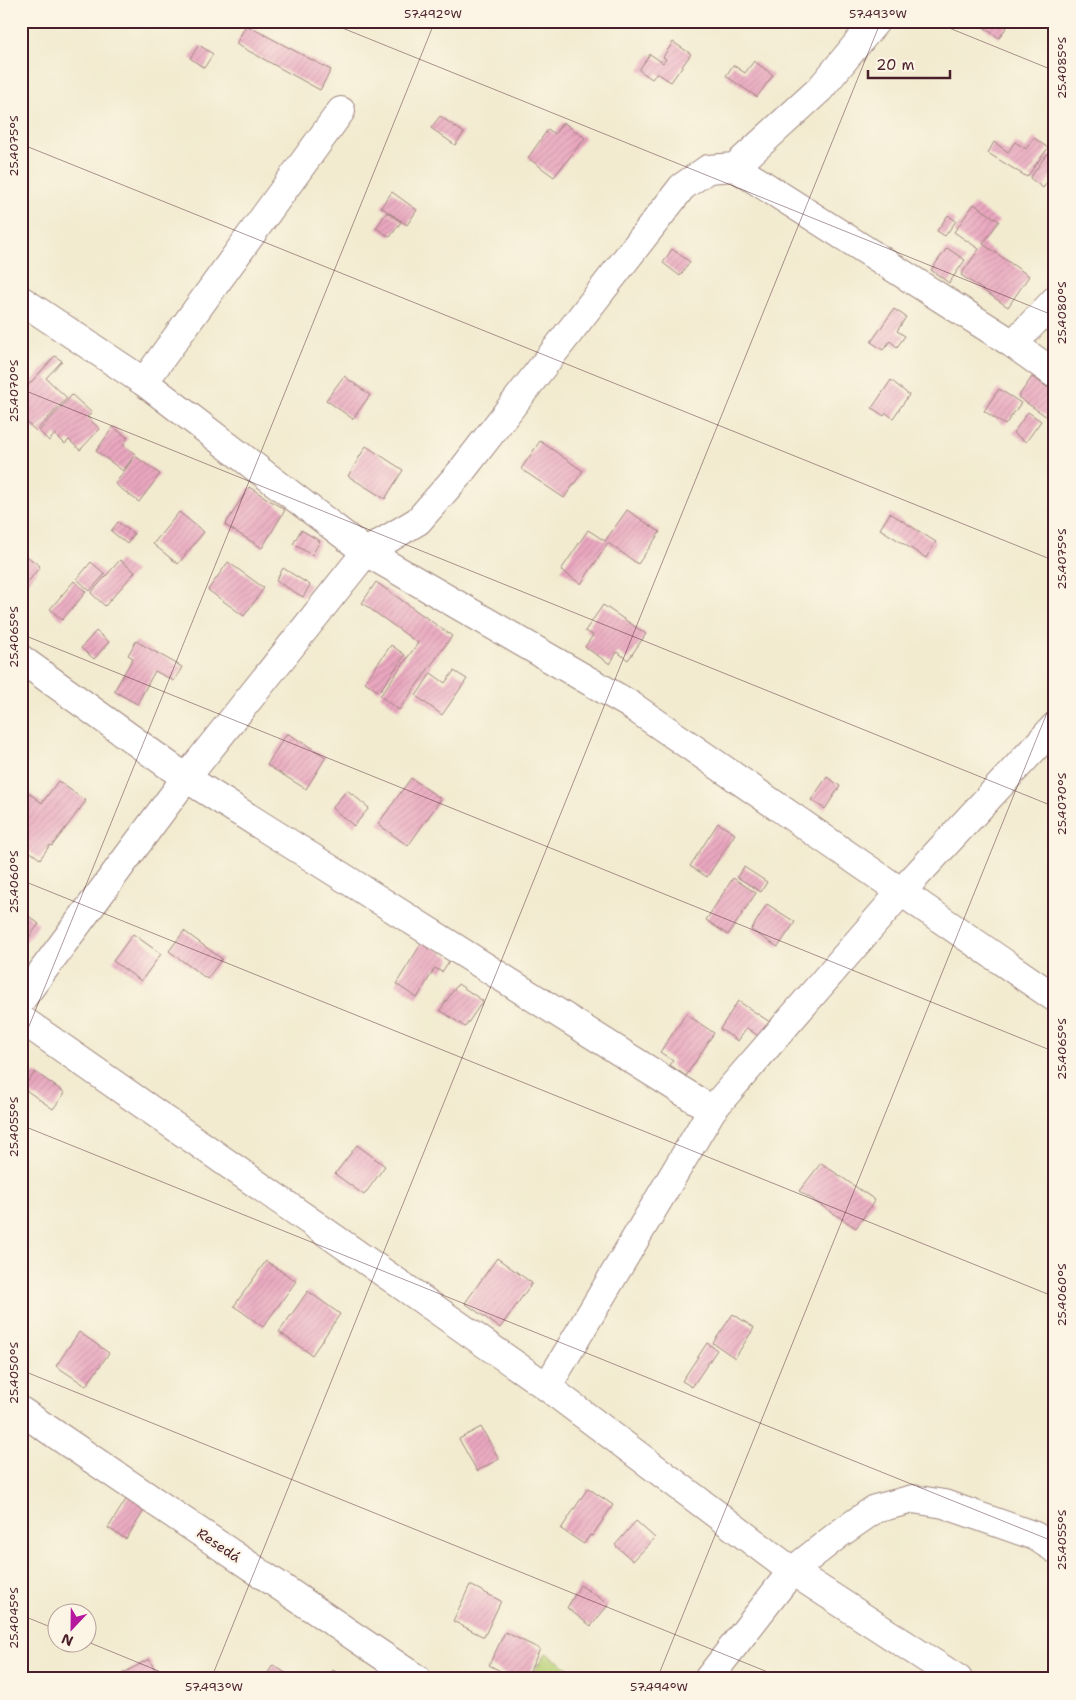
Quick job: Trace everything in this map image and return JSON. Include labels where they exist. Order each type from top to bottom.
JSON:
[{"type":"street","points":[[735,167],[820,88],[876,21]]},
{"type":"street","points":[[144,382],[341,111]]},
{"type":"street","points":[[21,1000],[186,778],[366,552],[418,521],[460,473],[682,186],[708,169],[735,167],[1012,344],[1055,374]]},
{"type":"street","points":[[21,300],[144,382],[366,552],[629,704],[1055,998]]},
{"type":"street","points":[[1012,344],[1055,300]]},
{"type":"street","points":[[21,659],[186,778],[712,1110]]},
{"type":"street","points":[[547,1387],[712,1110],[901,892],[1055,726]]},
{"type":"street","points":[[21,1019],[547,1387],[792,1570],[958,1679]]},
{"type":"street","name":"Resedá","points":[[21,1411],[417,1679]]},
{"type":"street","points":[[708,1679],[792,1570],[875,1509],[913,1499],[944,1504],[1035,1536],[1055,1549]]},
{"type":"green space","points":[[546,1653],[584,1679],[529,1679]]},
{"type":"building","points":[[983,21],[1011,21],[999,38],[981,25]]},
{"type":"building","points":[[246,25],[331,70],[320,90],[236,44]]},
{"type":"building","points":[[673,42],[691,54],[671,82],[657,73],[652,79],[639,70],[650,54],[663,63],[666,59],[663,57]]},
{"type":"building","points":[[199,45],[213,54],[204,68],[190,58]]},
{"type":"building","points":[[754,61],[773,75],[757,97],[726,76],[733,65],[745,73]]},
{"type":"building","points":[[440,116],[464,133],[455,145],[431,128]]},
{"type":"building","points":[[563,122],[585,138],[554,177],[528,158],[548,129],[555,134]]},
{"type":"building","points":[[1034,138],[1048,148],[1027,177],[988,153],[994,142],[1008,152],[1015,142],[1026,149]]},
{"type":"building","points":[[1047,154],[1055,158],[1055,170],[1043,188],[1030,178]]},
{"type":"building","points":[[392,192],[417,210],[407,225],[381,207]]},
{"type":"building","points":[[974,204],[999,221],[983,244],[1029,276],[1008,307],[961,275],[979,249],[954,232]]},
{"type":"building","points":[[387,212],[401,222],[390,237],[376,228]]},
{"type":"building","points":[[948,215],[956,221],[945,236],[937,231]]},
{"type":"building","points":[[947,248],[965,260],[949,283],[931,270]]},
{"type":"building","points":[[672,249],[690,262],[680,276],[663,263]]},
{"type":"building","points":[[894,309],[906,317],[897,331],[905,336],[897,347],[890,341],[883,350],[871,342]]},
{"type":"building","points":[[55,356],[62,361],[46,378],[67,398],[36,431],[21,417],[21,393]]},
{"type":"building","points":[[344,376],[370,395],[353,419],[326,400]]},
{"type":"building","points":[[1032,377],[1055,392],[1053,421],[1018,397]]},
{"type":"building","points":[[891,380],[909,395],[893,418],[886,413],[884,416],[872,408]]},
{"type":"building","points":[[999,389],[1021,403],[1005,425],[984,411]]},
{"type":"building","points":[[72,395],[92,413],[87,417],[100,429],[80,450],[69,440],[65,444],[55,434],[49,441],[39,431]]},
{"type":"building","points":[[1028,412],[1041,421],[1026,442],[1013,433]]},
{"type":"building","points":[[113,427],[128,438],[123,445],[135,454],[123,471],[96,451]]},
{"type":"building","points":[[540,441],[583,471],[564,498],[521,469]]},
{"type":"building","points":[[366,446],[403,470],[385,499],[348,476]]},
{"type":"building","points":[[135,456],[160,474],[139,502],[115,484]]},
{"type":"building","points":[[249,487],[285,510],[262,548],[225,525]]},
{"type":"building","points":[[627,510],[660,532],[638,564],[608,543],[581,584],[561,570],[588,530],[605,541]]},
{"type":"building","points":[[179,512],[204,532],[178,564],[153,544]]},
{"type":"building","points":[[890,513],[936,542],[926,558],[880,529]]},
{"type":"building","points":[[118,522],[134,534],[127,544],[111,531]]},
{"type":"building","points":[[301,530],[320,541],[312,555],[293,544]]},
{"type":"building","points":[[24,554],[40,566],[23,589],[21,558]]},
{"type":"building","points":[[120,560],[135,572],[105,606],[91,593]]},
{"type":"building","points":[[91,562],[105,574],[90,591],[77,579]]},
{"type":"building","points":[[228,562],[264,588],[244,616],[208,590]]},
{"type":"building","points":[[283,568],[310,585],[303,597],[276,581]]},
{"type":"building","points":[[74,581],[86,592],[62,620],[50,609]]},
{"type":"building","points":[[376,582],[452,636],[399,710],[380,696],[418,643],[362,603]]},
{"type":"building","points":[[603,605],[646,634],[628,660],[617,652],[610,664],[585,647],[593,635],[585,631]]},
{"type":"building","points":[[96,631],[109,642],[94,659],[81,648]]},
{"type":"building","points":[[136,641],[182,667],[174,681],[155,671],[137,704],[114,691],[133,658],[128,655]]},
{"type":"building","points":[[391,645],[405,655],[379,692],[365,682]]},
{"type":"building","points":[[454,671],[467,679],[442,715],[416,696],[431,673],[445,683]]},
{"type":"building","points":[[287,733],[326,757],[306,789],[267,765]]},
{"type":"building","points":[[827,777],[840,786],[825,809],[811,800]]},
{"type":"building","points":[[411,778],[441,799],[408,846],[378,824]]},
{"type":"building","points":[[58,781],[86,801],[40,859],[21,845],[21,835],[27,823],[21,819],[21,796],[25,790],[42,803]]},
{"type":"building","points":[[347,790],[369,808],[354,826],[332,808]]},
{"type":"building","points":[[718,823],[735,834],[707,877],[690,866]]},
{"type":"building","points":[[744,867],[767,882],[761,892],[737,877]]},
{"type":"building","points":[[733,878],[756,893],[728,935],[706,920]]},
{"type":"building","points":[[767,904],[795,922],[778,947],[751,930]]},
{"type":"building","points":[[21,910],[39,924],[21,948]]},
{"type":"building","points":[[184,931],[222,959],[207,979],[169,951]]},
{"type":"building","points":[[133,934],[161,954],[141,981],[113,961]]},
{"type":"building","points":[[423,941],[451,958],[442,972],[435,968],[417,998],[396,984]]},
{"type":"building","points":[[458,984],[483,1001],[465,1027],[440,1010]]},
{"type":"building","points":[[738,1001],[779,1028],[768,1043],[747,1028],[738,1041],[720,1029]]},
{"type":"building","points":[[686,1014],[714,1033],[686,1076],[670,1065],[673,1061],[660,1052]]},
{"type":"building","points":[[35,1072],[65,1093],[53,1109],[23,1088]]},
{"type":"building","points":[[357,1145],[385,1166],[364,1195],[335,1174]]},
{"type":"building","points":[[821,1163],[875,1200],[856,1228],[799,1191]]},
{"type":"building","points":[[497,1258],[532,1283],[500,1328],[465,1303]]},
{"type":"building","points":[[266,1261],[296,1281],[263,1327],[234,1306]]},
{"type":"building","points":[[308,1291],[340,1314],[312,1355],[279,1332]]},
{"type":"building","points":[[733,1314],[754,1328],[735,1358],[713,1343]]},
{"type":"building","points":[[79,1332],[109,1353],[86,1386],[56,1366]]},
{"type":"building","points":[[707,1343],[717,1350],[692,1387],[682,1381]]},
{"type":"building","points":[[481,1427],[499,1459],[477,1471],[459,1439]]},
{"type":"building","points":[[588,1488],[613,1505],[592,1536],[590,1535],[584,1544],[561,1529]]},
{"type":"building","points":[[129,1495],[147,1506],[126,1539],[108,1528]]},
{"type":"building","points":[[636,1521],[655,1538],[633,1561],[615,1545]]},
{"type":"building","points":[[470,1585],[501,1601],[484,1637],[453,1621]]},
{"type":"building","points":[[580,1585],[609,1604],[591,1626],[567,1608]]},
{"type":"building","points":[[505,1632],[540,1649],[526,1679],[515,1679],[489,1665]]},
{"type":"building","points":[[149,1659],[160,1679],[112,1679],[120,1675]]},
{"type":"building","points":[[273,1665],[295,1679],[264,1679]]},
{"type":"building","points":[[333,1670],[347,1679],[327,1679]]}]
